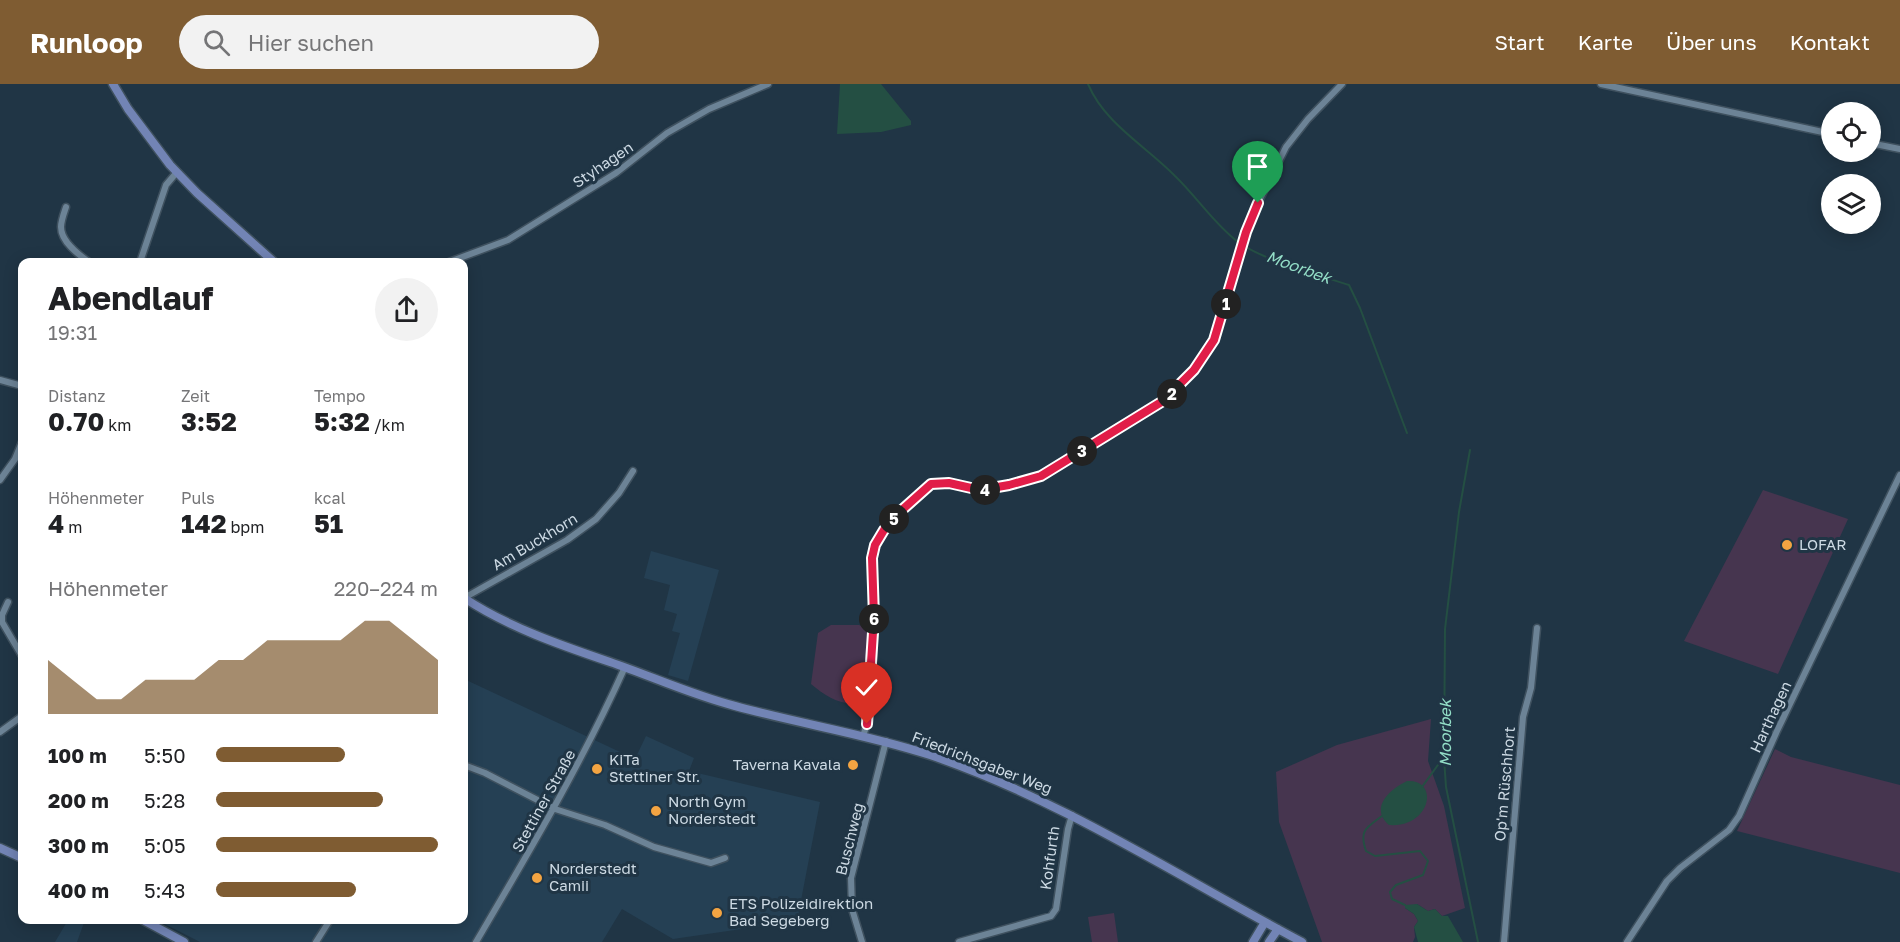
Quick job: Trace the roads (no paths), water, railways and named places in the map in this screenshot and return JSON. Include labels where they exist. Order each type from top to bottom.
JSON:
[{"type":"main road","points":[[113,84],[128,109],[177,172],[270,258]]},
{"type":"main road","name":"Friedrichsgaber Weg","points":[[468,600],[533,633],[733,706],[886,741],[1010,786],[1072,815],[1302,942]]},
{"type":"main road","points":[[0,848],[18,856]]},
{"type":"main road","points":[[1253,942],[1265,922]]},
{"type":"main road","points":[[150,924],[184,942]]},
{"type":"main road","points":[[1269,942],[1278,929]]},
{"type":"street","name":"Styhagen","points":[[460,258],[508,240],[616,173],[667,134],[709,109],[768,84]]},
{"type":"street","points":[[863,736],[867,724],[874,617],[872,558],[875,545],[884,530],[931,484],[949,483],[980,490],[1041,476],[1163,401],[1194,370],[1214,340],[1258,203],[1286,147],[1308,119],[1342,84]]},
{"type":"street","points":[[1601,84],[1821,132]]},
{"type":"street","points":[[1881,145],[1900,149]]},
{"type":"street","points":[[141,258],[164,190],[177,172]]},
{"type":"street","points":[[66,207],[61,228],[63,234],[84,258]]},
{"type":"street","points":[[0,380],[18,385]]},
{"type":"street","points":[[0,480],[18,452]]},
{"type":"street","name":"Am Buckhorn","points":[[468,596],[567,540],[596,519],[619,493],[633,471]]},
{"type":"street","name":"Harthagen","points":[[1627,942],[1667,881],[1729,830],[1738,816],[1900,475]]},
{"type":"street","points":[[8,602],[2,615],[2,622],[18,649]]},
{"type":"street","name":"Op'm Rüschhort","points":[[1504,942],[1523,717],[1531,688],[1537,628]]},
{"type":"street","name":"Stettiner Straße","points":[[476,942],[555,809],[589,745],[625,667]]},
{"type":"street","points":[[0,732],[18,719]]},
{"type":"street","name":"Buschweg","points":[[862,942],[852,909],[851,878],[886,741]]},
{"type":"street","points":[[468,767],[555,809],[604,825],[673,853],[711,862],[725,858]]},
{"type":"street","name":"Kohfurth","points":[[959,942],[1051,916],[1056,909],[1072,815]]},
{"type":"street","points":[[316,942],[327,924]]},
{"type":"waterway","name":"Moorbek","points":[[1088,84],[1095,98],[1115,123],[1164,165],[1221,227],[1238,242],[1276,261],[1349,285],[1360,308],[1407,433]]},
{"type":"waterway","name":"Moorbek","points":[[1470,450],[1459,512],[1445,629],[1444,758],[1446,787],[1478,942]]},
{"type":"waterway","points":[[1422,787],[1443,758]]},
{"type":"waterway","points":[[1382,816],[1365,830],[1363,838],[1366,851],[1375,856],[1420,851],[1428,861],[1423,875],[1396,885],[1390,892],[1392,899],[1405,905]]},
{"type":"place","name":"LOFAR","points":[[1787,545]]},
{"type":"place","name":"Taverna Kavala","points":[[853,765]]},
{"type":"place","name":"KiTa Stettiner Str.","points":[[597,769]]},
{"type":"place","name":"North Gym Norderstedt","points":[[656,811]]},
{"type":"place","name":"Norderstedt Camii","points":[[537,878]]},
{"type":"place","name":"ETS Polizeidirektion Bad Segeberg","points":[[717,913]]}]
